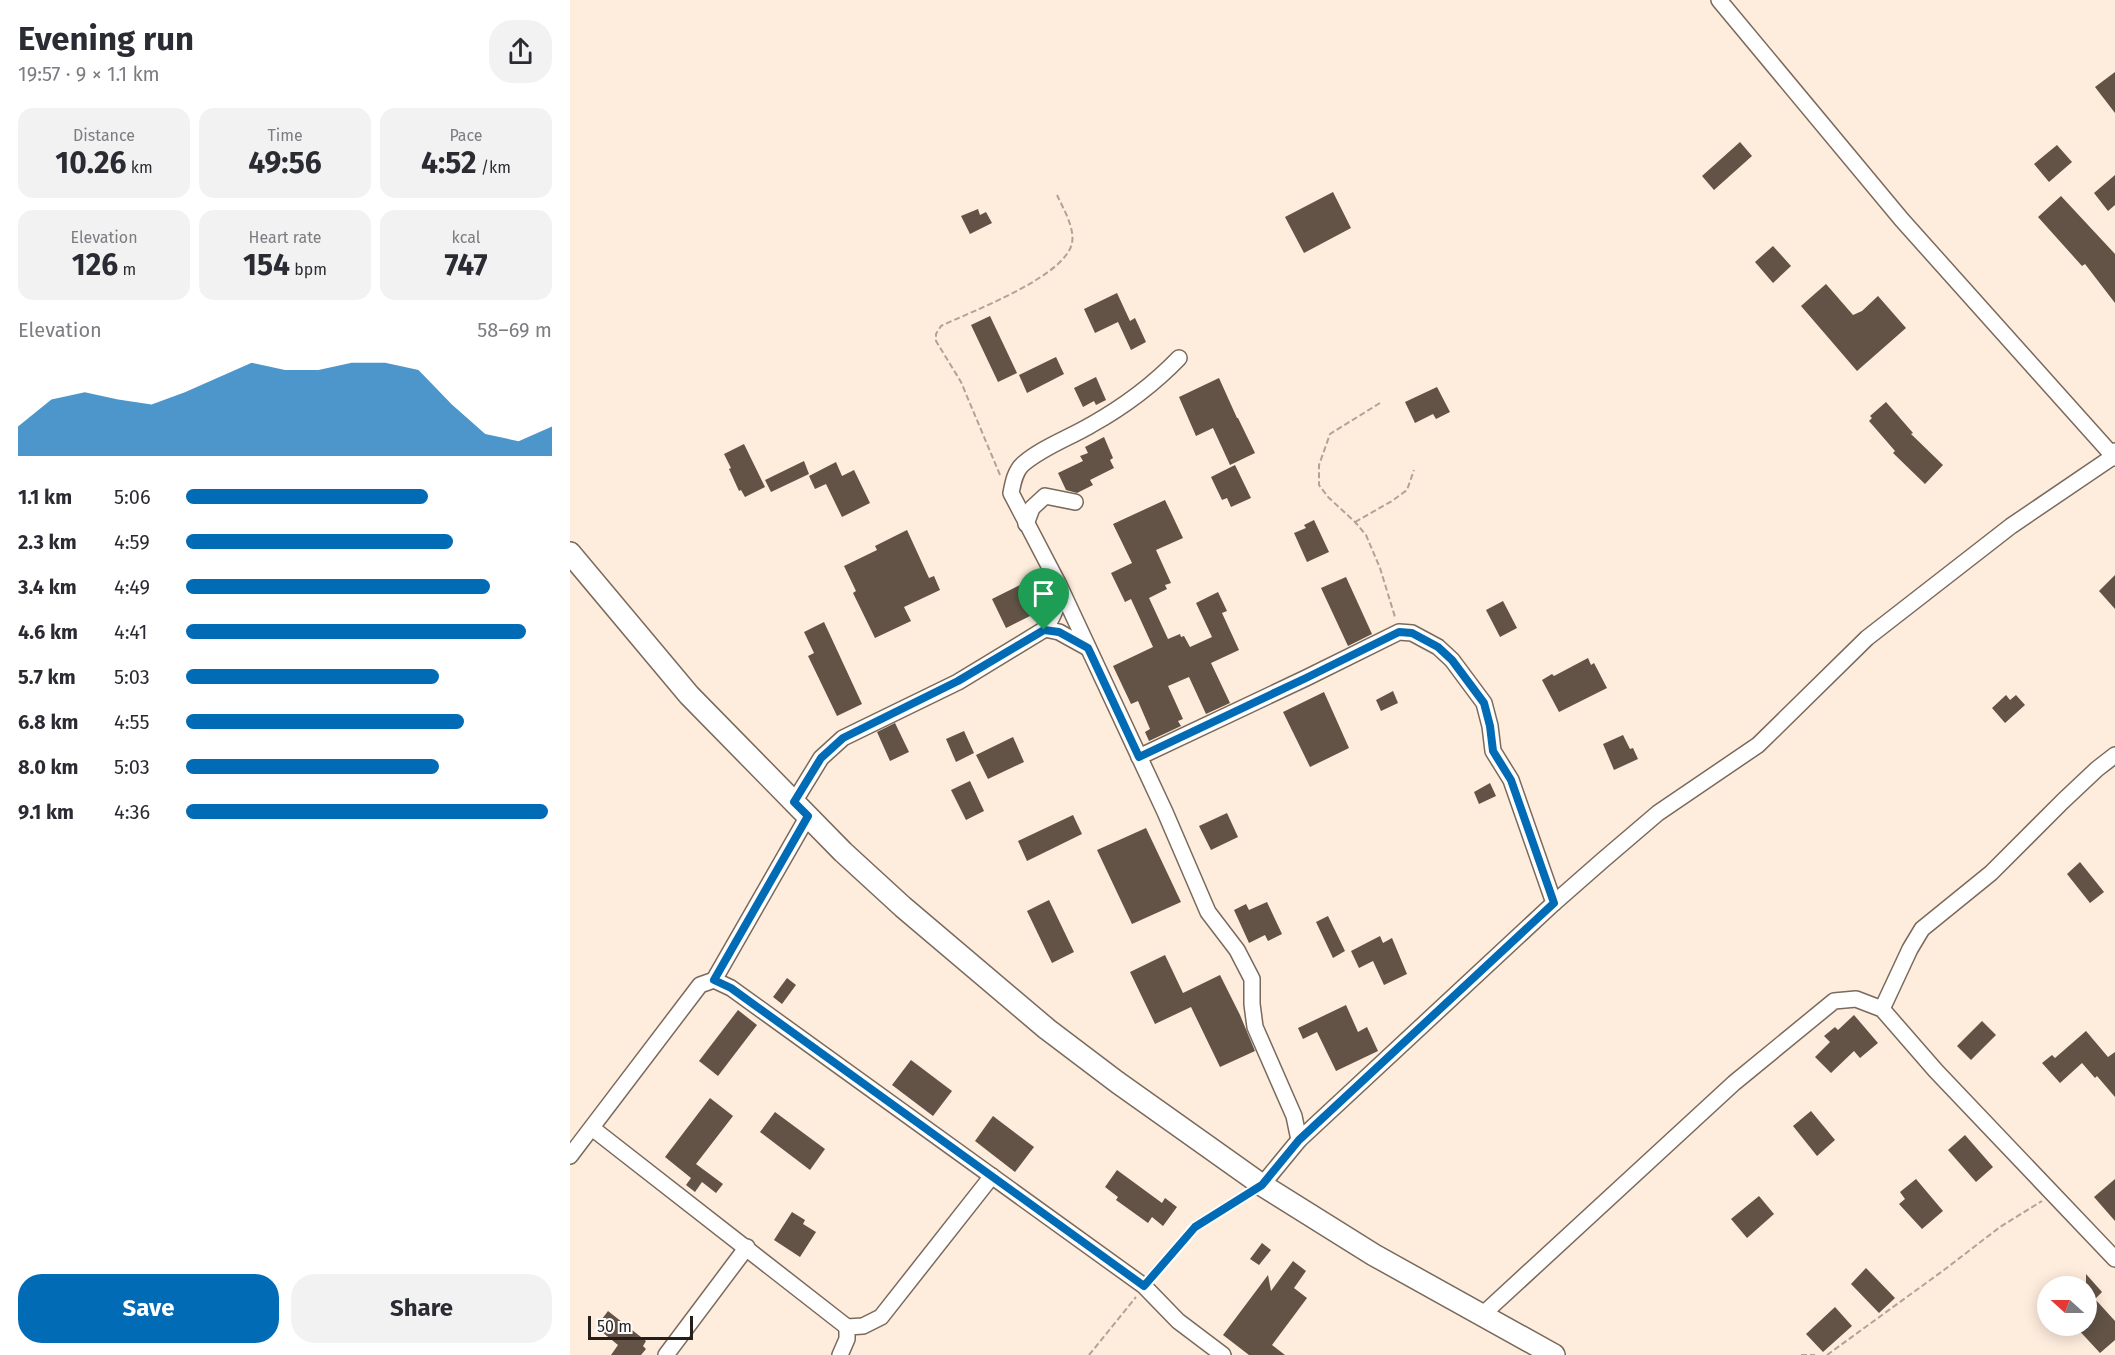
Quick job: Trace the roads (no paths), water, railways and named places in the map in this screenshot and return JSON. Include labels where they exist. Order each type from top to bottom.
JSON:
[{"type":"main road","points":[[570,553],[689,695],[843,852],[903,907],[1047,1029],[1262,1185],[1374,1255],[1554,1355]]},
{"type":"street","points":[[1262,1185],[1299,1140],[1554,903],[1658,813],[1758,745],[1867,638],[2011,526],[2115,455],[1902,220],[1719,0]]},
{"type":"street","points":[[1179,358],[1154,383],[1128,404],[1053,445],[1022,465],[1014,479],[1011,493],[1059,585],[1208,912],[1237,950],[1252,979],[1254,1027],[1294,1116],[1299,1140]]},
{"type":"street","points":[[1026,524],[1032,508],[1045,496],[1075,502]]},
{"type":"street","points":[[570,1156],[700,985],[714,980],[801,809],[821,758],[843,738],[949,686],[1044,630],[1053,617],[1059,601],[1059,585]]},
{"type":"street","points":[[1044,630],[1059,632],[1088,648]]},
{"type":"street","points":[[1139,757],[1399,632],[1412,633],[1438,647],[1452,660],[1484,703],[1493,751],[1511,780],[1554,903]]},
{"type":"street","points":[[1882,1009],[1922,929],[1991,873],[2071,793],[2115,755]]},
{"type":"street","points":[[714,980],[731,988],[1144,1286],[1178,1321],[1223,1355]]},
{"type":"street","points":[[1481,1316],[1734,1083],[1834,1001],[1856,999],[1882,1009],[1936,1071],[2115,1259]]},
{"type":"street","points":[[592,1128],[847,1327],[863,1326],[881,1317],[992,1176]]},
{"type":"street","points":[[666,1355],[747,1247]]},
{"type":"street","points":[[840,1355],[847,1339],[847,1327]]}]
